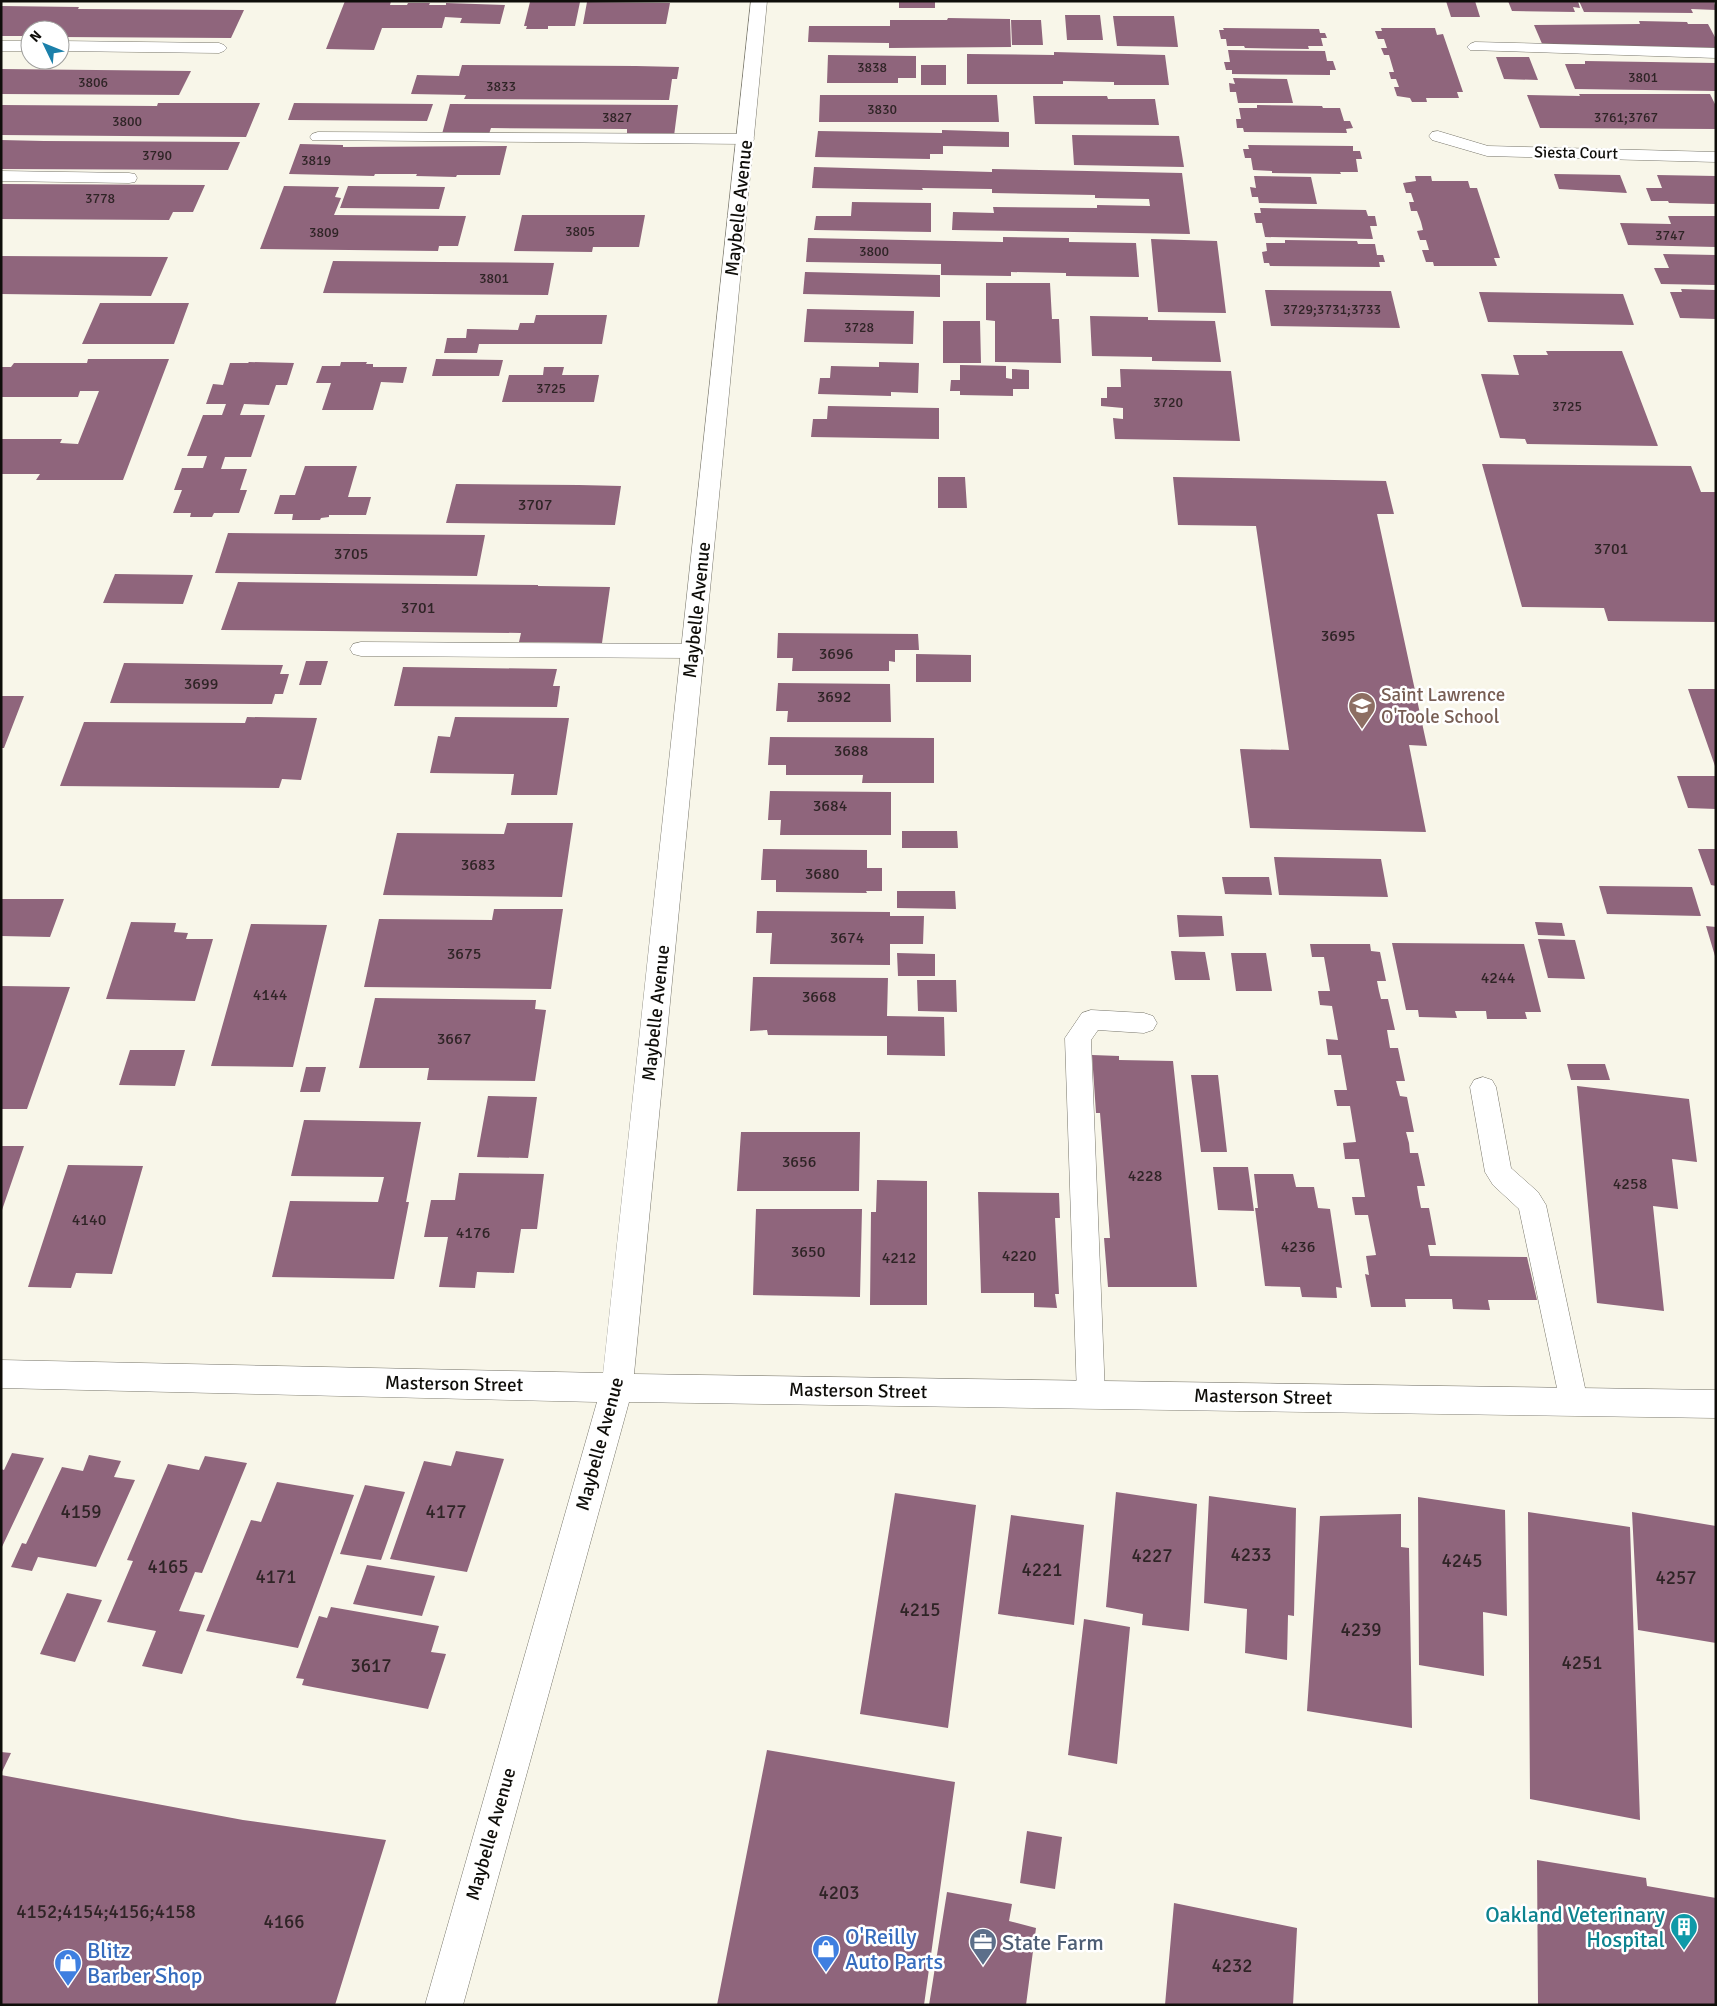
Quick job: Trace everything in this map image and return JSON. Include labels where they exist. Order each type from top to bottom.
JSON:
[{"type":"street","name":"Maybelle Avenue","points":[[444,2005],[617,1388],[759,1]]},
{"type":"street","name":"Siesta Court","points":[[1438,136],[1487,151],[1716,156]]},
{"type":"street","name":"Masterson Street","points":[[1,1374],[617,1388],[1716,1404]]},
{"type":"lane","points":[[1,46],[20,46]]},
{"type":"lane","points":[[70,46],[219,48]]},
{"type":"lane","points":[[1475,47],[1716,52]]},
{"type":"lane","points":[[318,137],[746,139]]},
{"type":"lane","points":[[1,176],[130,178]]},
{"type":"lane","points":[[361,649],[693,652]]},
{"type":"lane","points":[[1091,1395],[1078,1038],[1091,1020],[1144,1023]]},
{"type":"lane","points":[[1483,1086],[1498,1172],[1504,1182],[1526,1195],[1532,1205],[1574,1402]]},
{"type":"building","points":[[345,1],[391,1],[390,5],[430,3],[429,5],[446,5],[446,3],[505,5],[500,24],[460,23],[462,18],[445,17],[442,28],[382,28],[374,50],[326,49]]},
{"type":"building","points":[[899,1],[935,1],[935,8],[899,8]]},
{"type":"building","points":[[1446,1],[1475,1],[1480,17],[1451,17]]},
{"type":"building","points":[[1508,1],[1578,1],[1580,8],[1573,7],[1575,12],[1512,11]]},
{"type":"building","points":[[1579,1],[1714,1],[1716,10],[1691,9],[1693,13],[1584,12]]},
{"type":"building","points":[[530,2],[580,2],[575,26],[548,26],[548,29],[526,29],[527,26],[524,26]]},
{"type":"building","points":[[587,2],[670,3],[666,24],[583,24]]},
{"type":"building","points":[[1,6],[79,7],[78,9],[244,10],[231,38],[70,37],[70,20],[20,20],[20,36],[1,36]]},
{"type":"building","points":[[1065,15],[1100,15],[1103,40],[1067,40]]},
{"type":"building","points":[[1113,16],[1174,16],[1178,47],[1117,46]]},
{"type":"building","points":[[948,18],[1010,19],[1011,47],[889,48],[889,43],[808,42],[809,26],[890,26],[890,20],[947,20]]},
{"type":"building","points":[[1011,20],[1041,20],[1043,45],[1012,45]]},
{"type":"building","points":[[1639,21],[1708,24],[1716,39],[1716,48],[1543,46],[1534,25],[1640,24]]},
{"type":"building","points":[[1223,28],[1319,29],[1320,33],[1325,33],[1327,38],[1321,38],[1323,46],[1308,46],[1309,49],[1245,48],[1244,46],[1227,46],[1226,39],[1221,39],[1219,30],[1224,30]]},
{"type":"building","points":[[1381,28],[1435,28],[1437,35],[1443,34],[1463,92],[1457,92],[1459,98],[1426,98],[1427,102],[1412,102],[1410,98],[1397,96],[1394,87],[1399,87],[1396,79],[1391,79],[1389,72],[1394,72],[1389,55],[1384,55],[1381,48],[1387,48],[1384,39],[1378,39],[1375,31],[1382,31]]},
{"type":"building","points":[[1228,50],[1325,51],[1327,61],[1333,61],[1336,70],[1330,70],[1330,75],[1232,74],[1232,70],[1226,70],[1224,62],[1230,62]]},
{"type":"building","points":[[1054,52],[1165,55],[1169,85],[1114,85],[1114,82],[1063,81],[1063,84],[967,84],[967,54],[1054,55]]},
{"type":"building","points":[[828,55],[916,56],[916,78],[898,78],[898,83],[827,83]]},
{"type":"building","points":[[1496,57],[1529,57],[1538,80],[1504,79]]},
{"type":"building","points":[[1585,61],[1716,63],[1716,91],[1575,89],[1565,64],[1585,64]]},
{"type":"building","points":[[462,65],[679,67],[677,79],[672,79],[669,100],[464,99],[466,95],[411,94],[417,75],[459,76]]},
{"type":"building","points":[[921,65],[946,65],[946,85],[921,85]]},
{"type":"building","points":[[1,69],[191,71],[179,95],[1,94]]},
{"type":"building","points":[[1233,78],[1287,79],[1293,103],[1238,103],[1236,92],[1230,92],[1229,83],[1235,84]]},
{"type":"building","points":[[1579,94],[1710,94],[1716,106],[1716,129],[1540,128],[1527,95],[1580,96]]},
{"type":"building","points":[[820,95],[997,95],[999,122],[819,122]]},
{"type":"building","points":[[1033,96],[1107,96],[1108,99],[1155,99],[1159,125],[1035,124]]},
{"type":"building","points":[[158,103],[260,103],[246,137],[1,135],[1,105],[157,106]]},
{"type":"building","points":[[294,103],[433,104],[427,121],[288,120]]},
{"type":"building","points":[[450,104],[678,105],[674,136],[627,136],[627,129],[491,128],[489,134],[442,134]]},
{"type":"building","points":[[1257,105],[1340,108],[1344,121],[1350,121],[1353,128],[1346,129],[1347,133],[1244,132],[1243,128],[1237,128],[1236,119],[1241,119],[1239,108],[1257,108]]},
{"type":"building","points":[[942,130],[1009,132],[1009,147],[943,146],[943,154],[930,154],[930,159],[815,157],[818,131],[942,133]]},
{"type":"building","points":[[1072,135],[1179,136],[1184,167],[1074,165]]},
{"type":"building","points":[[1,140],[240,142],[228,170],[1,169]]},
{"type":"building","points":[[300,144],[343,145],[343,147],[507,146],[500,175],[457,175],[456,177],[416,176],[417,174],[375,174],[374,176],[289,174]]},
{"type":"building","points":[[1248,145],[1353,146],[1353,151],[1360,151],[1362,159],[1356,159],[1358,172],[1340,172],[1341,174],[1272,173],[1272,171],[1253,170],[1251,158],[1245,158],[1243,149],[1249,149]]},
{"type":"building","points":[[814,167],[992,172],[992,169],[1182,173],[1190,234],[952,230],[953,212],[994,213],[993,207],[1097,208],[1097,205],[1150,206],[1149,199],[1095,198],[1095,195],[992,193],[992,189],[812,188]]},
{"type":"building","points":[[1554,174],[1620,175],[1627,193],[1559,189]]},
{"type":"building","points":[[1657,175],[1716,176],[1716,204],[1651,201],[1646,188],[1662,188]]},
{"type":"building","points":[[1254,176],[1311,177],[1317,204],[1259,203],[1258,197],[1252,197],[1250,187],[1256,188]]},
{"type":"building","points":[[1415,176],[1431,176],[1432,181],[1468,181],[1470,188],[1477,188],[1500,258],[1494,258],[1497,266],[1434,266],[1433,262],[1426,262],[1422,250],[1429,250],[1426,240],[1420,240],[1417,231],[1423,230],[1421,222],[1417,211],[1411,211],[1409,202],[1414,202],[1411,193],[1406,193],[1403,183],[1416,181]]},
{"type":"building","points":[[1,184],[205,185],[193,212],[173,212],[169,220],[1,219]]},
{"type":"building","points":[[284,186],[339,187],[335,197],[341,198],[334,215],[466,216],[458,246],[439,246],[438,251],[260,249]]},
{"type":"building","points":[[348,186],[445,187],[439,209],[340,208]]},
{"type":"building","points":[[852,202],[931,203],[931,232],[814,230],[816,216],[851,216]]},
{"type":"building","points":[[1260,208],[1366,210],[1368,216],[1375,216],[1377,226],[1370,226],[1373,239],[1265,237],[1262,223],[1256,223],[1254,213],[1261,213]]},
{"type":"building","points":[[522,215],[645,215],[639,247],[593,247],[592,252],[514,251]]},
{"type":"building","points":[[1668,216],[1716,216],[1716,247],[1628,245],[1620,223],[1671,224]]},
{"type":"building","points":[[1003,237],[1069,238],[1069,242],[1136,243],[1139,277],[1066,276],[1066,273],[1011,272],[1011,276],[941,275],[941,264],[806,262],[808,238],[1003,242]]},
{"type":"building","points":[[1151,239],[1217,241],[1226,313],[1158,312]]},
{"type":"building","points":[[1285,240],[1357,241],[1358,244],[1375,244],[1377,255],[1383,255],[1385,262],[1379,262],[1380,267],[1270,266],[1269,263],[1264,263],[1262,252],[1267,251],[1266,243],[1285,243]]},
{"type":"building","points":[[1663,254],[1716,255],[1716,285],[1661,284],[1654,268],[1669,268]]},
{"type":"building","points":[[1,256],[168,257],[151,296],[1,294]]},
{"type":"building","points":[[333,261],[554,263],[548,295],[323,293]]},
{"type":"building","points":[[805,272],[940,275],[940,297],[803,294]]},
{"type":"building","points":[[986,283],[1050,283],[1052,319],[1059,319],[1061,363],[995,362],[995,321],[986,320]]},
{"type":"building","points":[[1681,289],[1716,290],[1716,319],[1680,318],[1670,292],[1682,292]]},
{"type":"building","points":[[1265,290],[1391,291],[1400,328],[1271,326]]},
{"type":"building","points":[[1479,292],[1623,294],[1634,325],[1488,322]]},
{"type":"building","points":[[100,303],[189,303],[174,344],[82,344]]},
{"type":"building","points":[[807,309],[914,311],[913,344],[804,342]]},
{"type":"building","points":[[536,315],[607,315],[602,344],[479,344],[477,353],[444,353],[447,338],[466,338],[467,329],[518,330],[520,323],[534,323]]},
{"type":"building","points":[[1090,316],[1148,317],[1148,320],[1215,321],[1221,362],[1152,361],[1152,357],[1092,356]]},
{"type":"building","points":[[943,321],[980,321],[981,363],[943,363]]},
{"type":"building","points":[[1546,351],[1622,351],[1658,446],[1527,444],[1525,439],[1500,438],[1481,374],[1519,375],[1513,355],[1548,355]]},
{"type":"building","points":[[88,359],[169,359],[123,480],[36,480],[40,474],[1,474],[1,439],[62,439],[60,443],[78,444],[99,391],[80,391],[78,397],[1,397],[1,367],[11,367],[14,363],[87,363]]},
{"type":"building","points":[[436,359],[503,360],[499,376],[432,376]]},
{"type":"building","points":[[341,362],[367,362],[366,364],[373,364],[373,367],[407,367],[403,383],[381,382],[373,410],[322,410],[331,383],[316,383],[322,366],[340,366]]},
{"type":"building","points":[[879,362],[919,363],[918,393],[891,392],[891,396],[818,394],[820,378],[830,378],[831,366],[879,367]]},
{"type":"building","points":[[230,363],[294,363],[287,385],[276,385],[269,405],[244,404],[240,415],[265,415],[251,457],[225,457],[221,469],[247,469],[240,490],[247,490],[239,513],[214,513],[212,517],[190,517],[191,513],[173,513],[182,490],[174,490],[182,468],[203,468],[207,456],[187,456],[203,415],[222,415],[226,404],[206,404],[213,384],[223,385]]},
{"type":"building","points":[[960,365],[1006,366],[1006,378],[1012,379],[1012,369],[1029,370],[1029,389],[1013,389],[1013,396],[960,395],[960,391],[950,391],[951,380],[960,380]]},
{"type":"building","points":[[544,367],[564,367],[562,375],[599,375],[594,402],[502,402],[509,375],[543,375]]},
{"type":"building","points":[[1120,369],[1231,371],[1240,441],[1115,439],[1113,418],[1123,419],[1123,408],[1101,406],[1101,398],[1107,398],[1107,387],[1121,387]]},
{"type":"building","points":[[828,406],[939,408],[939,439],[811,437],[813,419],[827,419]]},
{"type":"building","points":[[1482,464],[1691,466],[1701,492],[1716,492],[1716,622],[1608,621],[1604,608],[1522,607]]},
{"type":"building","points":[[305,466],[357,466],[348,497],[371,497],[366,515],[329,515],[329,517],[321,518],[320,520],[292,520],[293,514],[274,514],[280,495],[295,495]]},
{"type":"building","points":[[938,477],[965,477],[967,508],[938,508]]},
{"type":"building","points":[[1173,477],[1386,481],[1394,514],[1377,514],[1427,746],[1409,745],[1426,832],[1250,828],[1240,749],[1289,750],[1256,526],[1178,525]]},
{"type":"building","points":[[456,484],[621,486],[615,525],[446,523]]},
{"type":"building","points":[[228,533],[485,535],[477,576],[215,573]]},
{"type":"building","points":[[115,574],[193,575],[183,604],[103,603]]},
{"type":"building","points":[[238,582],[610,587],[602,643],[519,642],[521,633],[221,630]]},
{"type":"building","points":[[778,633],[918,634],[919,650],[895,650],[895,662],[889,661],[889,671],[792,671],[793,658],[777,658]]},
{"type":"building","points":[[916,654],[971,655],[971,682],[916,682]]},
{"type":"building","points":[[306,661],[328,661],[321,685],[299,685]]},
{"type":"building","points":[[124,663],[283,665],[280,674],[289,674],[283,694],[275,694],[272,704],[110,703]]},
{"type":"building","points":[[403,667],[557,669],[553,686],[560,686],[557,707],[394,706]]},
{"type":"building","points":[[778,683],[890,684],[891,722],[787,722],[788,711],[776,711]]},
{"type":"building","points":[[1688,689],[1716,689],[1716,766],[1715,766]]},
{"type":"building","points":[[1,696],[24,696],[4,748],[1,748]]},
{"type":"building","points":[[247,717],[317,718],[301,780],[282,779],[279,788],[60,786],[84,722],[245,723]]},
{"type":"building","points":[[455,717],[569,718],[557,795],[511,795],[514,774],[430,773],[438,736],[450,737]]},
{"type":"building","points":[[770,737],[934,738],[934,783],[862,783],[863,775],[786,775],[786,765],[768,765]]},
{"type":"building","points":[[1677,776],[1716,776],[1716,809],[1688,808]]},
{"type":"building","points":[[770,791],[891,792],[891,835],[780,835],[781,820],[768,820]]},
{"type":"building","points":[[507,823],[573,823],[562,897],[383,895],[397,833],[504,834]]},
{"type":"building","points":[[902,831],[957,831],[958,848],[902,848]]},
{"type":"building","points":[[763,849],[867,850],[867,868],[882,868],[882,891],[866,891],[867,893],[776,892],[776,880],[761,880]]},
{"type":"building","points":[[1698,849],[1716,849],[1716,886],[1711,885]]},
{"type":"building","points":[[1274,857],[1381,859],[1388,897],[1279,895]]},
{"type":"building","points":[[1222,877],[1269,877],[1272,895],[1225,894]]},
{"type":"building","points":[[1599,886],[1692,887],[1701,916],[1607,914]]},
{"type":"building","points":[[897,891],[955,891],[956,909],[897,908]]},
{"type":"building","points":[[1,899],[64,899],[50,937],[1,936]]},
{"type":"building","points":[[494,909],[563,909],[551,989],[364,987],[379,919],[492,920]]},
{"type":"building","points":[[757,911],[890,912],[890,916],[924,916],[923,944],[890,944],[890,965],[770,964],[772,933],[756,933]]},
{"type":"building","points":[[1177,915],[1222,916],[1224,936],[1179,937]]},
{"type":"building","points":[[131,922],[176,923],[174,932],[188,933],[186,939],[213,939],[195,1001],[106,999]]},
{"type":"building","points":[[1535,922],[1562,923],[1565,936],[1538,935]]},
{"type":"building","points":[[251,924],[327,925],[293,1067],[211,1066]]},
{"type":"building","points":[[1706,926],[1716,927],[1716,956],[1715,956]]},
{"type":"building","points":[[1538,939],[1575,940],[1585,979],[1548,978]]},
{"type":"building","points":[[1392,943],[1524,944],[1541,1012],[1525,1012],[1527,1019],[1487,1019],[1486,1011],[1455,1011],[1457,1018],[1419,1017],[1418,1010],[1406,1010]]},
{"type":"building","points":[[1310,944],[1370,944],[1371,951],[1380,952],[1386,981],[1377,981],[1381,999],[1388,999],[1395,1030],[1387,1030],[1390,1048],[1398,1048],[1405,1081],[1396,1081],[1400,1096],[1407,1097],[1414,1132],[1406,1132],[1410,1153],[1418,1153],[1425,1186],[1417,1186],[1419,1198],[1421,1208],[1429,1208],[1436,1245],[1428,1245],[1430,1256],[1527,1257],[1537,1300],[1488,1300],[1490,1310],[1453,1309],[1452,1299],[1405,1299],[1406,1307],[1371,1307],[1365,1274],[1369,1275],[1366,1256],[1376,1255],[1368,1215],[1355,1215],[1352,1197],[1365,1197],[1359,1159],[1345,1159],[1343,1143],[1356,1142],[1350,1106],[1337,1106],[1334,1090],[1347,1090],[1341,1055],[1328,1055],[1326,1039],[1338,1040],[1332,1006],[1320,1005],[1318,991],[1330,991],[1324,957],[1312,957]]},
{"type":"building","points":[[1171,951],[1205,952],[1210,980],[1175,980]]},
{"type":"building","points":[[897,953],[935,954],[935,976],[898,976]]},
{"type":"building","points":[[1231,953],[1266,953],[1272,991],[1236,991]]},
{"type":"building","points":[[753,977],[888,978],[887,1016],[944,1017],[945,1056],[887,1055],[887,1036],[768,1035],[767,1030],[750,1031]]},
{"type":"building","points":[[917,980],[956,980],[957,1012],[918,1011]]},
{"type":"building","points":[[1,986],[70,987],[27,1109],[1,1109]]},
{"type":"building","points":[[375,998],[536,1000],[535,1009],[546,1010],[535,1081],[427,1080],[429,1068],[359,1068]]},
{"type":"building","points":[[130,1050],[185,1050],[175,1086],[119,1085]]},
{"type":"building","points":[[1092,1055],[1119,1056],[1119,1060],[1173,1061],[1197,1287],[1108,1287],[1104,1238],[1110,1238],[1100,1113],[1096,1113]]},
{"type":"building","points":[[1567,1064],[1605,1064],[1610,1080],[1571,1080]]},
{"type":"building","points":[[306,1067],[326,1067],[320,1092],[300,1092]]},
{"type":"building","points":[[1191,1075],[1218,1075],[1227,1152],[1201,1152]]},
{"type":"building","points":[[1577,1086],[1689,1099],[1697,1162],[1672,1159],[1678,1209],[1653,1206],[1664,1311],[1597,1303]]},
{"type":"building","points":[[488,1096],[537,1097],[528,1158],[477,1157]]},
{"type":"building","points":[[304,1120],[421,1122],[406,1202],[409,1202],[394,1279],[272,1277],[290,1201],[378,1202],[384,1177],[291,1176]]},
{"type":"building","points":[[741,1132],[860,1132],[859,1191],[737,1191]]},
{"type":"building","points":[[1,1146],[24,1146],[2,1210],[1,1210]]},
{"type":"building","points":[[68,1165],[143,1166],[112,1274],[76,1273],[71,1288],[28,1287]]},
{"type":"building","points":[[1213,1167],[1248,1167],[1254,1211],[1218,1210]]},
{"type":"building","points":[[459,1173],[544,1174],[537,1229],[521,1229],[514,1273],[477,1272],[475,1288],[439,1287],[448,1237],[424,1237],[431,1200],[455,1200]]},
{"type":"building","points":[[1254,1174],[1293,1174],[1296,1187],[1314,1187],[1318,1208],[1330,1209],[1342,1288],[1336,1287],[1337,1298],[1302,1297],[1300,1287],[1265,1286],[1255,1208],[1258,1208]]},
{"type":"building","points":[[877,1180],[927,1181],[927,1305],[870,1305],[871,1212],[876,1212]]},
{"type":"building","points":[[978,1192],[1059,1193],[1060,1218],[1055,1218],[1059,1294],[1055,1294],[1057,1308],[1034,1307],[1034,1293],[981,1293]]},
{"type":"building","points":[[756,1209],[862,1209],[860,1297],[753,1295]]},
{"type":"building","points":[[456,1451],[504,1459],[467,1572],[390,1559],[424,1461],[451,1466]]},
{"type":"building","points":[[12,1453],[44,1458],[1,1549],[1,1469],[4,1470]]},
{"type":"building","points":[[89,1455],[121,1461],[114,1477],[135,1480],[96,1567],[38,1557],[32,1571],[11,1567],[22,1543],[26,1544],[62,1467],[83,1471]]},
{"type":"building","points":[[205,1456],[247,1463],[202,1573],[195,1572],[179,1611],[205,1615],[182,1674],[142,1666],[156,1631],[107,1622],[133,1561],[127,1560],[168,1464],[199,1470]]},
{"type":"building","points":[[277,1482],[354,1495],[298,1648],[206,1631],[251,1520],[261,1522]]},
{"type":"building","points":[[365,1485],[405,1492],[381,1560],[340,1554]]},
{"type":"building","points":[[1116,1492],[1197,1504],[1189,1631],[1142,1625],[1143,1614],[1106,1607]]},
{"type":"building","points":[[895,1493],[976,1505],[948,1728],[860,1714]]},
{"type":"building","points":[[1209,1496],[1296,1508],[1294,1616],[1288,1615],[1287,1660],[1245,1653],[1247,1609],[1204,1603]]},
{"type":"building","points":[[1418,1497],[1505,1510],[1507,1616],[1483,1612],[1484,1676],[1419,1665]]},
{"type":"building","points":[[1528,1512],[1630,1527],[1640,1820],[1530,1799]]},
{"type":"building","points":[[1632,1512],[1716,1526],[1716,1643],[1638,1630]]},
{"type":"building","points":[[1401,1514],[1401,1547],[1409,1548],[1412,1728],[1307,1711],[1320,1516]]},
{"type":"building","points":[[1011,1515],[1084,1525],[1074,1625],[998,1614]]},
{"type":"building","points":[[367,1565],[435,1576],[422,1616],[353,1604]]},
{"type":"building","points":[[67,1593],[102,1600],[75,1662],[40,1654]]},
{"type":"building","points":[[331,1607],[439,1626],[431,1652],[446,1654],[428,1709],[302,1685],[304,1679],[296,1678],[319,1616],[327,1618]]},
{"type":"building","points":[[1084,1619],[1130,1627],[1117,1764],[1068,1755]]},
{"type":"building","points":[[767,1750],[955,1782],[924,2005],[717,2005]]},
{"type":"building","points":[[1,1752],[11,1753],[1,1774]]},
{"type":"building","points":[[1,1775],[243,1820],[386,1840],[335,2005],[1,2005]]},
{"type":"building","points":[[1027,1831],[1062,1837],[1055,1889],[1020,1883]]},
{"type":"building","points":[[1537,1860],[1646,1878],[1647,1886],[1716,1898],[1716,2005],[1538,2005]]},
{"type":"building","name":"State Farm","points":[[947,1892],[1012,1904],[1009,1921],[1036,1928],[1026,2005],[929,2005]]},
{"type":"building","points":[[1174,1903],[1297,1928],[1293,2005],[1165,2005]]},
{"type":"place","name":"Saint Lawrence O'Toole School","points":[[1362,730]]},
{"type":"place","name":"Oakland Veterinary Hospital","points":[[1684,1951]]},
{"type":"place","name":"State Farm","points":[[983,1966]]},
{"type":"place","name":"O'Reilly Auto Parts","points":[[826,1973]]},
{"type":"place","name":"Blitz Barber Shop","points":[[68,1987]]}]
